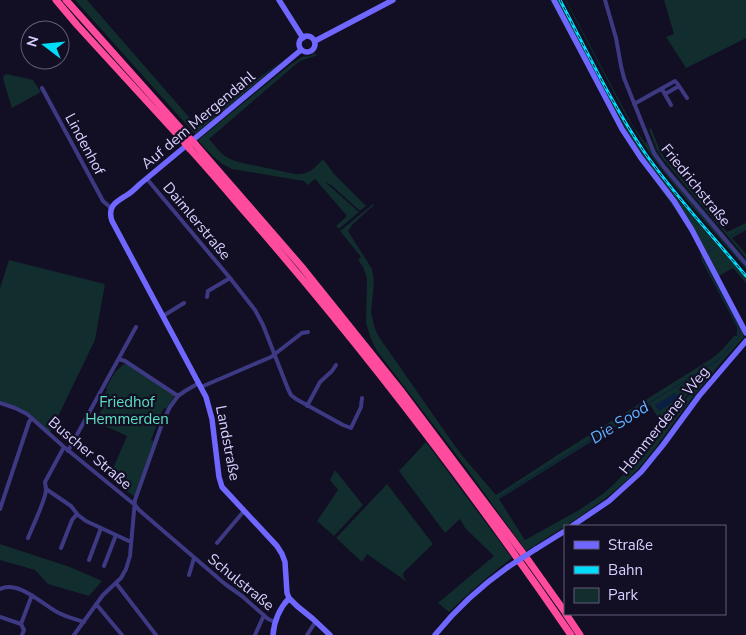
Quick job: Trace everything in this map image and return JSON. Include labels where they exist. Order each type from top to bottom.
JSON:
[{"type":"highway","points":[[56,0],[77,25],[190,144],[295,259],[391,378],[478,492],[564,612]]},
{"type":"highway","points":[[66,0],[296,271],[402,403],[467,488],[571,635]]},
{"type":"highway","points":[[566,615],[580,635]]},
{"type":"street","points":[[279,0],[303,38]]},
{"type":"street","points":[[315,41],[393,0]]},
{"type":"street","points":[[554,0],[622,129],[641,158],[671,197],[692,230],[746,333]]},
{"type":"street","name":"Friedrichstraße","points":[[604,0],[616,38],[623,74],[654,153],[746,264]]},
{"type":"street","points":[[303,38],[309,37],[315,41]]},
{"type":"street","points":[[303,38],[300,42],[301,50],[308,52],[312,51],[315,41]]},
{"type":"street","name":"Auf dem Mergendahl","points":[[111,208],[118,200],[130,193],[301,50]]},
{"type":"street","points":[[634,104],[677,83]]},
{"type":"street","points":[[665,94],[677,83]]},
{"type":"street","points":[[677,83],[687,98]]},
{"type":"street","name":"Lindenhof","points":[[42,88],[102,201],[111,208]]},
{"type":"street","points":[[662,89],[671,105]]},
{"type":"street","name":"Daimlerstraße","points":[[147,179],[258,314],[290,395],[307,406],[351,428],[362,407],[362,398]]},
{"type":"street","name":"Landstraße","points":[[111,208],[112,221],[206,397],[210,410],[220,483],[224,490],[277,546],[282,554],[289,598]]},
{"type":"street","name":"Daimlerstraße","points":[[207,297],[208,291],[230,278]]},
{"type":"street","points":[[163,316],[184,303]]},
{"type":"street","points":[[68,451],[136,327]]},
{"type":"street","points":[[74,635],[104,593],[124,574],[130,556],[137,493],[165,417],[178,396],[185,391],[274,355],[302,333],[308,332]]},
{"type":"street","name":"Hemmerdener Weg","points":[[573,525],[609,501],[641,472],[664,445],[699,396],[746,341]]},
{"type":"street","points":[[119,359],[126,361],[178,396]]},
{"type":"street","points":[[307,406],[320,382],[336,365]]},
{"type":"street","name":"Buscher Straße","points":[[0,403],[18,409],[32,418],[68,451],[135,505]]},
{"type":"street","name":"Buscher Straße","points":[[0,509],[29,422],[32,418]]},
{"type":"street","points":[[28,538],[43,500],[46,489],[45,482],[64,447]]},
{"type":"street","points":[[46,489],[71,506],[86,521],[131,542]]},
{"type":"street","name":"Schulstraße","points":[[135,505],[194,558],[275,622]]},
{"type":"street","points":[[217,543],[244,511]]},
{"type":"street","points":[[61,548],[71,520],[77,514]]},
{"type":"street","points":[[89,560],[101,528]]},
{"type":"street","points":[[435,635],[456,611],[489,581],[564,532]]},
{"type":"street","points":[[104,566],[116,535]]},
{"type":"street","name":"Schulstraße","points":[[189,575],[194,558]]},
{"type":"street","points":[[116,583],[156,635]]},
{"type":"street","points":[[0,589],[12,587],[32,595],[60,614],[84,622]]},
{"type":"street","points":[[21,624],[32,595]]},
{"type":"street","points":[[273,635],[275,622],[289,598],[330,635]]},
{"type":"street","points":[[96,604],[122,635]]},
{"type":"street","points":[[256,635],[264,615]]},
{"type":"street","points":[[0,616],[21,624],[24,630],[22,635]]},
{"type":"street","points":[[308,635],[316,621]]},
{"type":"green space","points":[[75,0],[87,0],[195,124],[285,59],[195,134]]},
{"type":"green space","points":[[550,0],[552,0],[618,124],[691,231],[744,337],[712,374],[707,371],[703,373],[663,425],[650,405],[499,499],[525,540],[579,510],[613,485],[650,447],[703,375],[708,373],[712,375],[645,461],[626,481],[585,513],[526,551],[464,465],[377,351],[366,323],[367,278],[358,260],[361,257],[340,231],[374,205],[348,231],[372,269],[374,282],[371,313],[375,329],[455,446],[496,495],[711,359],[734,336],[737,336],[737,327],[702,261],[700,250],[685,223],[629,145]]},
{"type":"green space","points":[[556,0],[559,0],[610,98],[644,154],[680,202],[746,278],[746,283],[733,268],[719,276],[746,328],[689,221],[631,139]]},
{"type":"green space","points":[[565,0],[635,130],[645,143],[647,142],[659,164],[746,266],[746,269],[648,151],[626,116]]},
{"type":"green space","points":[[664,0],[746,0],[746,38],[686,68],[666,37],[674,34]]},
{"type":"green space","points":[[315,53],[317,55],[295,65],[209,139],[228,158],[238,162],[295,174],[307,173],[323,159],[334,174],[366,206],[359,210],[325,182],[359,212],[339,229],[336,226],[347,216],[315,179],[308,185],[304,181],[232,169],[222,164],[198,140],[290,65],[302,57]]},
{"type":"green space","points":[[4,75],[33,80],[41,92],[12,108],[3,79]]},
{"type":"green space","points":[[651,128],[664,157],[727,232],[746,223],[746,230],[732,238],[746,254],[746,258],[663,159],[657,150],[649,129]]},
{"type":"green space","points":[[646,130],[662,160],[746,261],[661,160],[655,151]]},
{"type":"green space","points":[[9,260],[105,284],[95,340],[50,433],[27,414],[15,407],[0,402],[0,288]]},
{"type":"green space","name":"Friedhof Hemmerden","points":[[124,364],[129,365],[175,395],[167,409],[164,408],[160,416],[163,417],[161,423],[158,422],[151,440],[154,441],[135,497],[109,478],[127,436],[96,422],[104,404],[101,402],[107,390],[106,388],[115,372]]},
{"type":"green space","points":[[426,442],[512,558],[479,584],[449,612],[438,603],[494,556],[465,528],[460,519],[445,533],[399,471]]},
{"type":"green space","points":[[335,470],[363,505],[334,536],[317,521],[338,490],[330,480]]},
{"type":"green space","points":[[387,484],[433,544],[404,572],[403,576],[407,582],[367,554],[362,562],[336,538]]},
{"type":"green space","points":[[0,544],[70,567],[102,581],[89,596],[48,584],[35,570],[0,560]]},
{"type":"water","points":[[675,393],[678,399],[659,411],[655,405]]},
{"type":"waterway","name":"Die Sood","points":[[730,236],[746,228]]},
{"type":"waterway","name":"Die Sood","points":[[708,253],[715,247]]},
{"type":"waterway","name":"Die Sood","points":[[704,257],[703,259],[739,328],[740,334],[738,339]]},
{"type":"waterway","name":"Die Sood","points":[[499,497],[718,360],[735,342]]},
{"type":"railway","points":[[560,0],[611,97],[645,153],[681,200],[746,276]]}]
